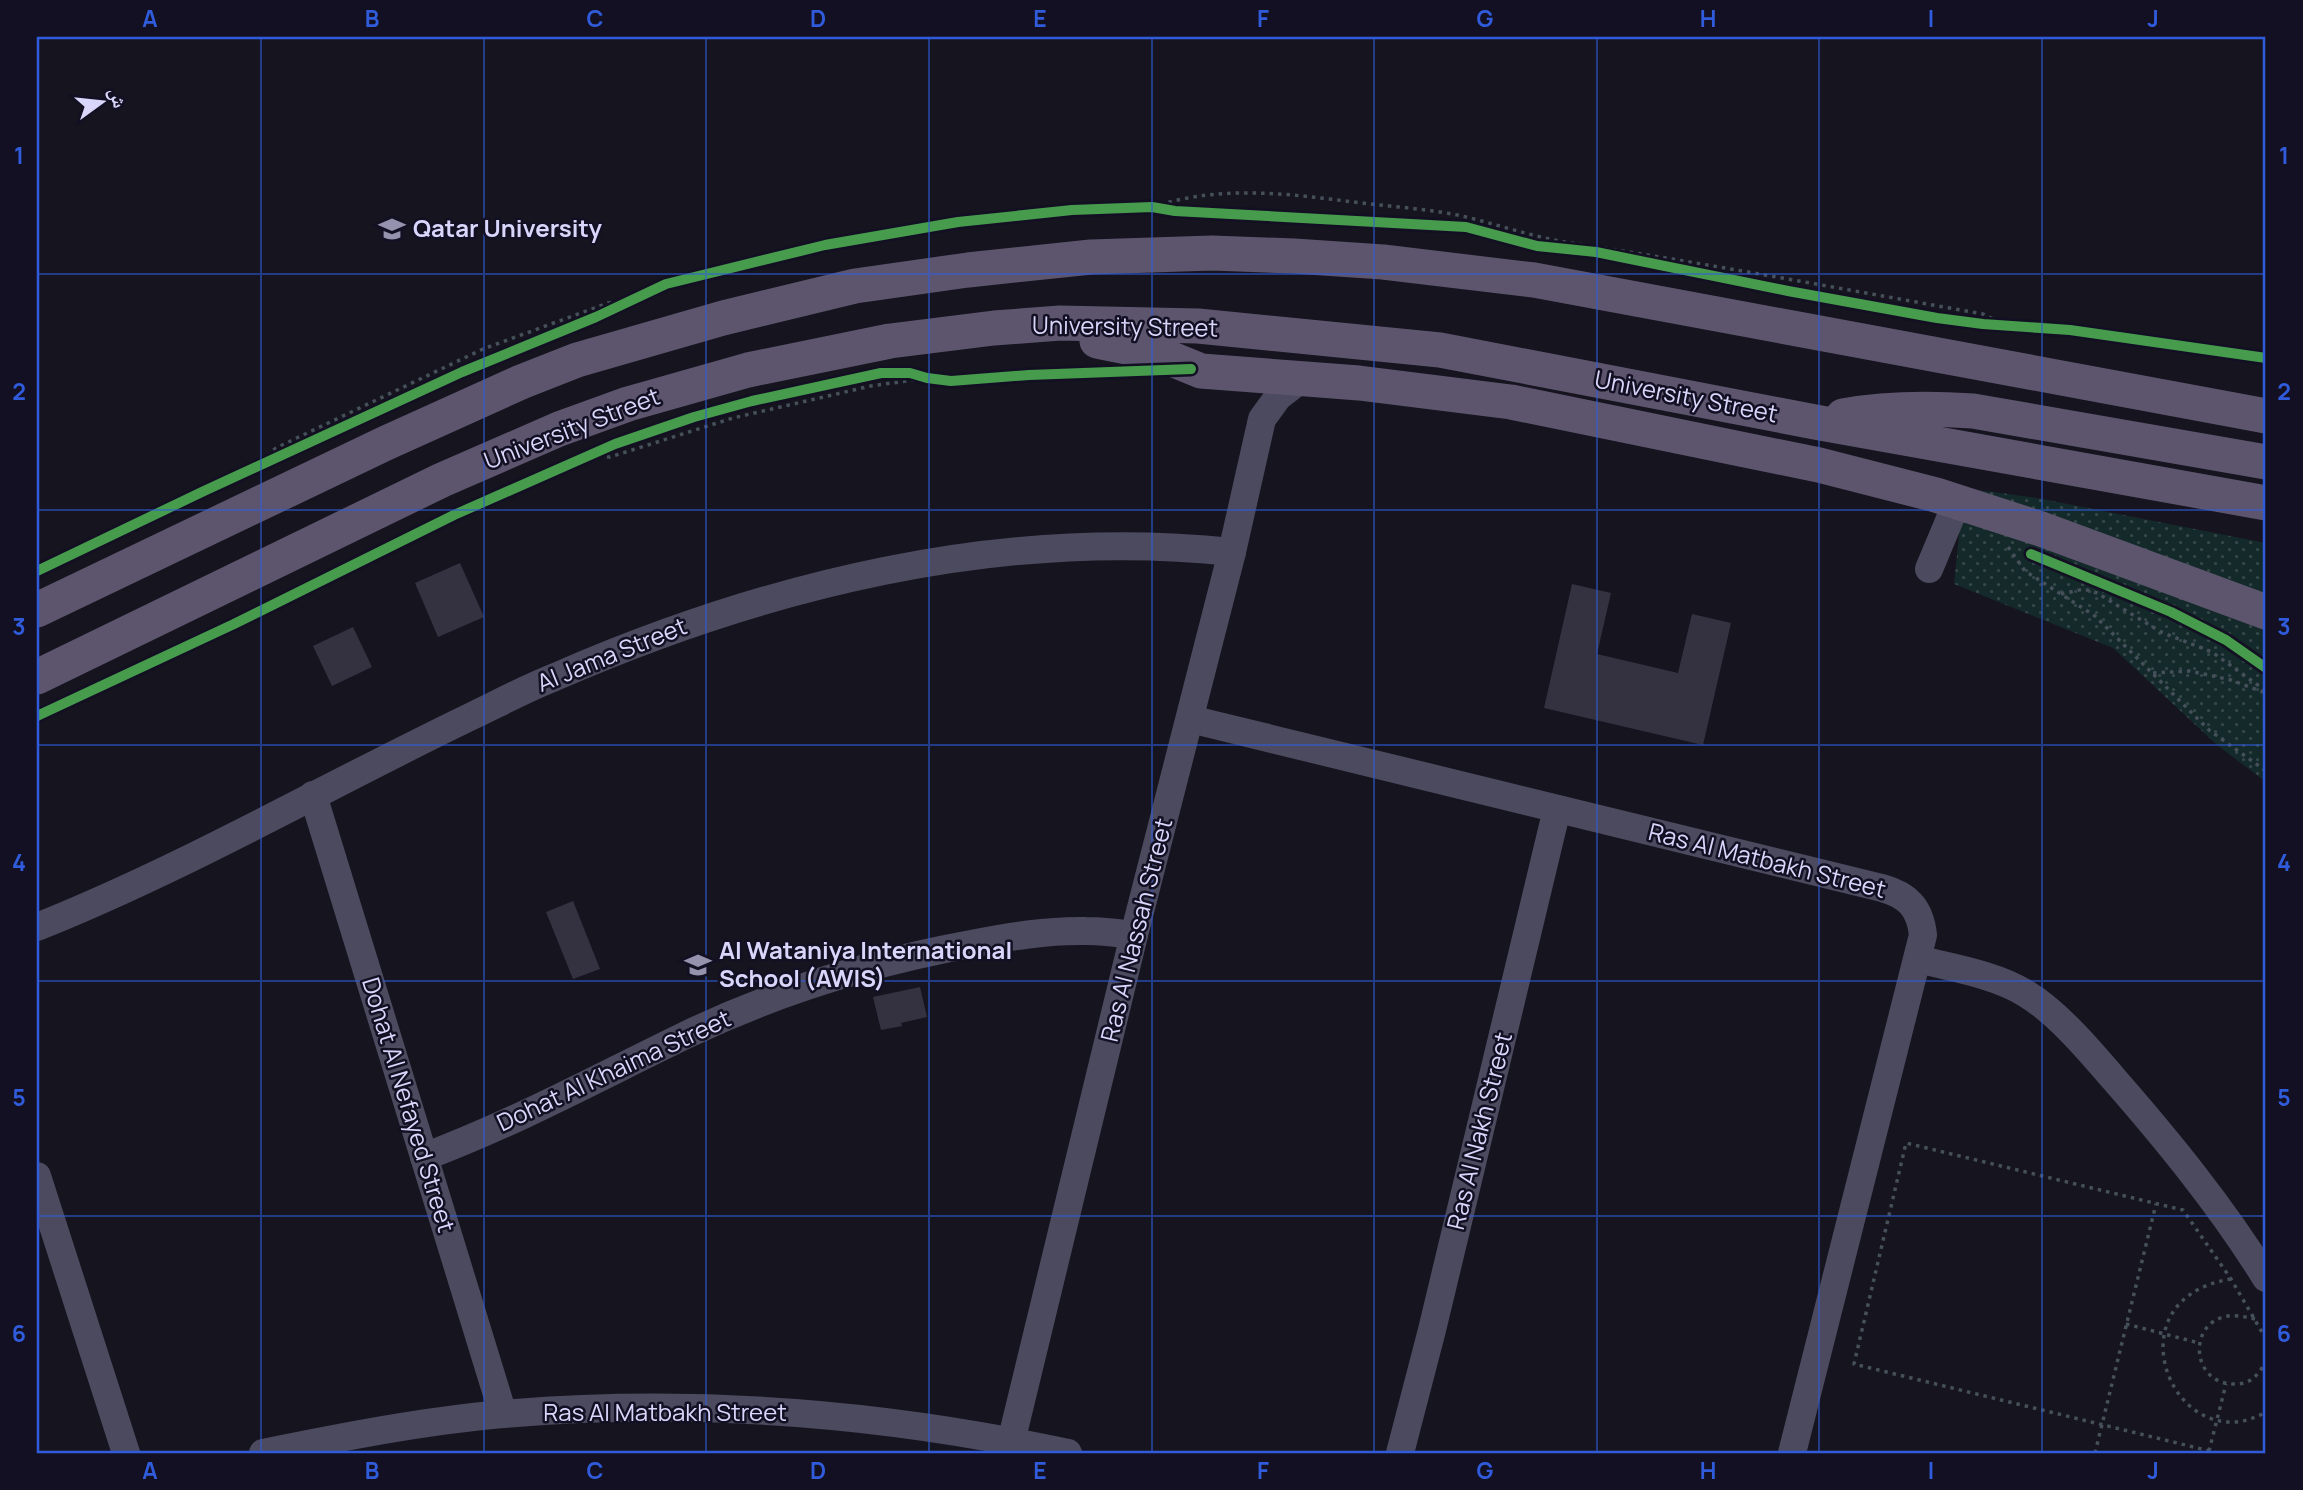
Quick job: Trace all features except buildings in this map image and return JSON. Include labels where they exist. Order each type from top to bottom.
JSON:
[{"type":"main road","points":[[37,610],[453,411],[577,360],[723,318],[855,286],[1091,257],[1212,253],[1294,256],[1425,267],[1535,281],[2265,415]]},
{"type":"main road","name":"University Street","points":[[37,677],[442,480],[559,429],[628,404],[748,370],[890,341],[994,328],[1060,323],[1198,326],[1440,350],[1815,422],[2266,503]]},
{"type":"main road","points":[[1060,323],[1090,339],[1169,356],[1191,369],[1511,402],[1876,478],[2041,529],[2266,612]]},
{"type":"main road","points":[[1309,380],[1440,350]]},
{"type":"main road","points":[[1815,422],[1858,413],[1897,409],[1973,411],[2266,462]]},
{"type":"street","points":[[1230,374],[1246,390],[1262,419]]},
{"type":"street","name":"Ras Al Nassah Street","points":[[1011,1442],[1134,935],[1232,552],[1262,419],[1287,388],[1309,380]]},
{"type":"street","points":[[1929,569],[1956,502]]},
{"type":"street","name":"Al Jama Street","points":[[37,926],[173,866],[553,677],[674,628],[759,601],[930,562],[998,553],[1125,545],[1177,546],[1232,552]]},
{"type":"street","name":"Ras Al Matbakh Street","points":[[1190,719],[1894,892],[1913,906],[1922,924],[1923,934],[1918,959],[1793,1453]]},
{"type":"street","name":"Dohat Al Nefayed Street","points":[[313,795],[503,1414]]},
{"type":"street","name":"Ras Al Nakh Street","points":[[1400,1453],[1557,809]]},
{"type":"street","name":"Dohat Al Khaima Street","points":[[424,1157],[497,1128],[690,1034],[803,986],[868,966],[964,945],[1046,933],[1086,931],[1134,935]]},
{"type":"street","points":[[1918,959],[1998,981],[2025,993],[2082,1042],[2168,1140],[2208,1191],[2266,1278]]},
{"type":"street","points":[[37,1176],[125,1453]]},
{"type":"street","name":"Ras Al Matbakh Street","points":[[262,1453],[343,1437],[503,1414],[666,1408],[772,1411],[937,1429],[1068,1453]]},
{"type":"path","points":[[1146,207],[1191,196],[1250,192],[1432,211],[1563,242],[1665,256],[1983,314],[2003,326]]},
{"type":"path","points":[[1146,207],[1188,212]]},
{"type":"path","points":[[1452,226],[1466,227],[1537,246],[1597,252],[1911,313]]},
{"type":"path","points":[[513,350],[604,314],[635,297]]},
{"type":"path","points":[[260,466],[276,448],[483,349],[608,303],[635,297]]},
{"type":"path","points":[[1937,318],[2003,326]]},
{"type":"path","points":[[260,466],[462,372]]},
{"type":"path","points":[[858,377],[893,372],[939,380]]},
{"type":"path","points":[[590,454],[610,457],[733,418],[871,386],[927,378]]},
{"type":"path","points":[[717,411],[740,404]]},
{"type":"path","points":[[578,460],[649,432]]},
{"type":"path","points":[[2008,547],[2025,571],[2095,616],[2209,730],[2266,771]]},
{"type":"path","points":[[2094,580],[2107,586]]},
{"type":"path","points":[[2061,594],[2084,589],[2097,593],[2161,632],[2213,652],[2266,692]]},
{"type":"path","points":[[2153,674],[2190,671],[2231,680],[2266,692]]},
{"type":"path","points":[[2218,1453],[1854,1364],[1906,1143],[2183,1210],[2231,1279],[2266,1339]]},
{"type":"path","points":[[2095,1453],[2156,1203]]},
{"type":"path","points":[[2231,1279],[2199,1289],[2182,1301],[2170,1317],[2164,1334],[2164,1367],[2174,1388],[2188,1405],[2217,1419],[2247,1419],[2266,1412]]},
{"type":"path","points":[[2255,1319],[2227,1316],[2215,1321],[2205,1331],[2200,1343],[2199,1357],[2204,1369],[2214,1379],[2226,1384],[2240,1385],[2252,1380],[2262,1370],[2266,1360]]},
{"type":"path","points":[[2126,1324],[2200,1343]]},
{"type":"path","points":[[2208,1452],[2226,1384]]},
{"type":"green space","points":[[1964,488],[2037,498],[2266,543],[2266,782],[2217,745],[2113,648],[1954,584]]},
{"type":"cycle path","points":[[37,571],[462,372],[596,317],[666,284],[825,245],[958,222],[1072,210],[1152,207],[1175,211],[1466,227],[1537,246],[1596,252],[1937,318],[2070,330],[2266,358]]},
{"type":"cycle path","points":[[37,716],[234,624],[454,515],[615,444],[694,417],[752,401],[881,373],[910,373],[951,381],[1191,369]]},
{"type":"cycle path","points":[[2031,554],[2171,612],[2226,640],[2266,668]]},
{"type":"place","name":"Qatar University","points":[[392,229]]},
{"type":"place","name":"Al Wataniya International School (AWIS)","points":[[698,965]]}]
